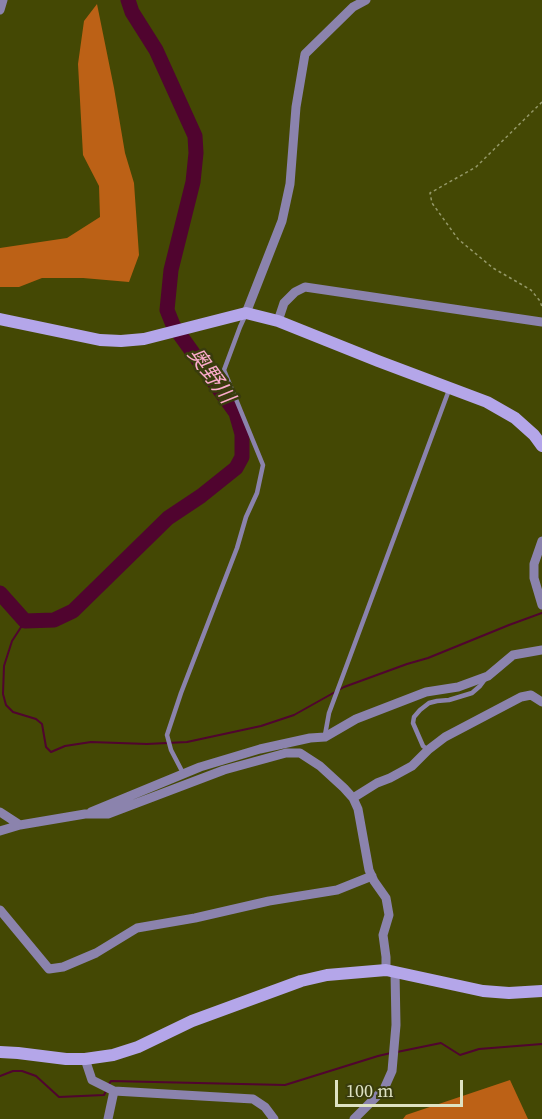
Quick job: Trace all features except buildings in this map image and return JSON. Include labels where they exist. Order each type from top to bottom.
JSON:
[{"type":"street","points":[[0,10],[3,0]]},
{"type":"street","points":[[246,313],[282,221],[290,184],[296,107],[305,54],[353,7],[366,0]]},
{"type":"street","points":[[278,321],[284,303],[295,292],[305,287],[542,322]]},
{"type":"street","points":[[0,319],[100,340],[132,340],[246,313],[278,321],[487,402],[515,418],[534,435],[542,446]]},
{"type":"street","points":[[542,541],[534,564],[534,578],[542,605]]},
{"type":"street","points":[[85,814],[184,773],[260,749],[325,737],[356,719],[426,692],[458,687],[488,676],[513,655],[542,650]]},
{"type":"street","points":[[353,798],[412,766],[445,737],[521,697],[531,695],[542,702]]},
{"type":"street","points":[[0,831],[20,825],[85,814],[108,814],[224,770],[286,753],[300,753],[320,766],[353,798],[358,809],[369,870],[386,898],[389,915],[383,935],[386,957],[391,971],[396,1025],[392,1071],[384,1089],[354,1119]]},
{"type":"street","points":[[0,812],[20,825]]},
{"type":"street","points":[[0,910],[49,969],[63,967],[96,953],[137,928],[195,918],[269,901],[337,890],[372,876]]},
{"type":"street","points":[[0,1052],[66,1059],[113,1055],[138,1047],[192,1021],[301,981],[327,975],[391,971],[483,991],[509,993],[542,991]]},
{"type":"street","points":[[85,1059],[92,1080],[114,1091],[253,1099],[265,1107],[274,1119]]},
{"type":"street","points":[[108,1119],[114,1091]]},
{"type":"lane","points":[[184,773],[171,750],[167,735],[237,548],[246,517],[257,493],[263,465],[224,370],[246,313]]},
{"type":"lane","points":[[325,737],[329,713],[450,388]]},
{"type":"lane","points":[[428,750],[423,746],[413,723],[414,717],[429,703],[472,693],[488,676]]},
{"type":"path","points":[[542,102],[476,167],[430,194],[432,203],[458,239],[493,268],[531,290],[542,307]]},
{"type":"shaded area","points":[[97,4],[125,153],[134,183],[139,255],[129,282],[83,278],[42,278],[19,287],[0,287],[0,248],[67,238],[100,217],[99,186],[83,155],[78,64],[84,21]]},
{"type":"shaded area","points":[[510,1080],[528,1119],[403,1119],[406,1115]]},
{"type":"waterway","name":"奥野川","points":[[0,593],[25,621],[54,620],[73,611],[168,518],[201,496],[236,468],[242,457],[242,434],[236,413],[173,325],[167,310],[171,270],[193,182],[195,136],[156,50],[132,12],[128,0]]},
{"type":"waterway","points":[[25,621],[12,641],[4,666],[3,694],[6,705],[13,712],[36,719],[42,724],[46,747],[51,752],[65,746],[91,742],[147,744],[187,742],[261,726],[294,715],[344,687],[428,658],[542,613]]},
{"type":"waterway","points":[[397,1052],[441,1043],[460,1055],[479,1049],[542,1044]]},
{"type":"waterway","points":[[109,1084],[111,1081],[285,1085],[391,1053]]},
{"type":"waterway","points":[[0,1076],[13,1071],[22,1071],[36,1076],[59,1097],[104,1095],[107,1089]]}]
